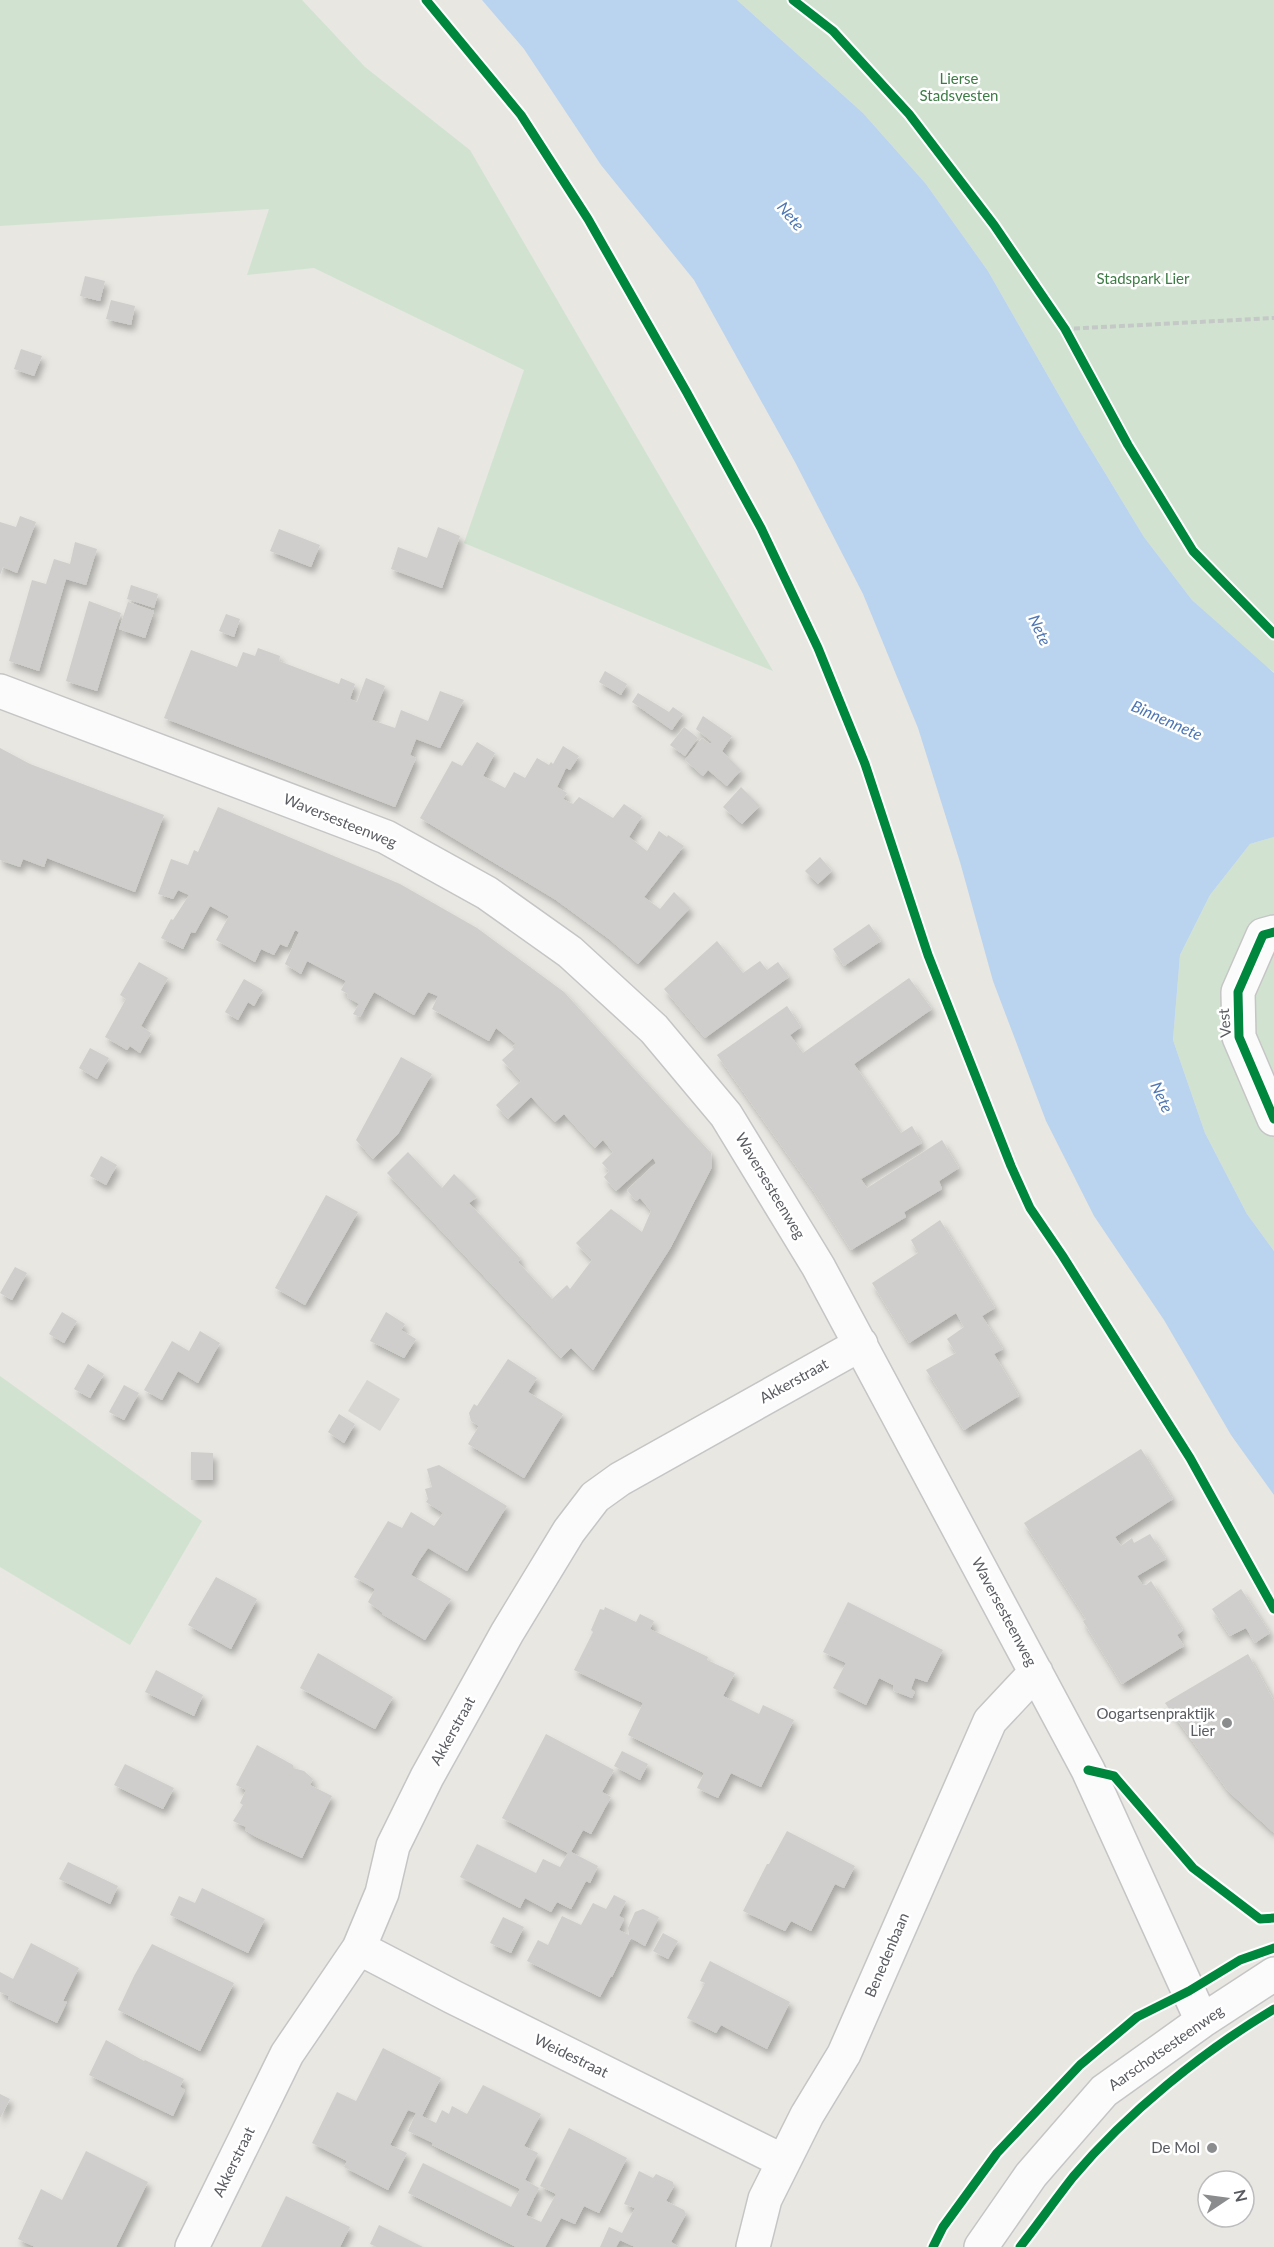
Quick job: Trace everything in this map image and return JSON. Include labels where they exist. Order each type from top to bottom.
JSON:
[{"type":"street","name":"Waversesteenweg","points":[[0,691],[386,837],[487,893],[570,952],[654,1029],[726,1115],[818,1266],[1093,1780],[1202,2021]]},
{"type":"street","name":"Vest","points":[[1274,932],[1263,935],[1238,992],[1239,1037],[1274,1119]]},
{"type":"street","name":"Akkerstraat","points":[[192,2247],[287,2054],[359,1948],[382,1893],[393,1846],[427,1777],[507,1633],[569,1531],[595,1497],[640,1467],[861,1344]]},
{"type":"street","name":"Benedenbaan","points":[[753,2247],[765,2199],[807,2115],[844,2054],[990,1721],[1036,1672]]},
{"type":"street","name":"Weidestraat","points":[[359,1948],[783,2161]]},
{"type":"street","name":"Aarschotsesteenweg","points":[[981,2247],[1031,2175],[1104,2091],[1202,2021],[1274,1974]]},
{"type":"path","points":[[1065,329],[1274,318]]},
{"type":"shaded area","points":[[367,1380],[400,1399],[380,1431],[348,1411]]},
{"type":"green space","points":[[0,0],[302,0],[365,67],[470,150],[773,671],[464,543],[524,370],[314,268],[247,275],[269,209],[0,226]]},
{"type":"green space","points":[[737,0],[1274,0],[1274,672],[1257,660],[1192,600],[1144,537],[1079,430],[988,271],[926,184],[863,113]]},
{"type":"green space","points":[[1274,837],[1274,1251],[1247,1214],[1205,1133],[1173,1040],[1180,955],[1210,895],[1250,844]]},
{"type":"green space","points":[[0,1376],[202,1521],[130,1645],[0,1567]]},
{"type":"water","points":[[482,0],[737,0],[863,113],[926,184],[988,271],[1079,430],[1144,537],[1192,600],[1274,673],[1274,837],[1250,844],[1210,895],[1180,955],[1173,1040],[1205,1133],[1247,1214],[1274,1251],[1274,1495],[1231,1435],[1164,1320],[1094,1216],[1046,1121],[993,981],[960,862],[918,728],[863,594],[795,462],[694,280],[601,165],[524,49]]},
{"type":"building","points":[[85,276],[105,281],[100,301],[80,296]]},
{"type":"building","points":[[111,300],[135,306],[131,325],[106,319]]},
{"type":"building","points":[[21,349],[42,356],[34,376],[14,369]]},
{"type":"building","points":[[20,516],[36,522],[17,573],[3,567],[0,575],[0,522],[16,527]]},
{"type":"building","points":[[438,527],[460,536],[442,588],[391,569],[398,547],[427,558]]},
{"type":"building","points":[[279,529],[320,545],[311,567],[270,551]]},
{"type":"building","points":[[75,542],[97,549],[86,585],[66,579],[39,671],[9,661],[32,580],[46,584],[54,559],[70,564]]},
{"type":"building","points":[[131,585],[158,594],[154,608],[127,599]]},
{"type":"building","points":[[89,601],[121,613],[97,691],[66,681]]},
{"type":"building","points":[[128,602],[154,611],[145,638],[119,629]]},
{"type":"building","points":[[226,614],[240,619],[234,637],[219,631]]},
{"type":"building","points":[[258,648],[280,656],[279,661],[339,684],[341,678],[355,684],[350,699],[357,702],[366,678],[385,686],[372,720],[395,728],[401,710],[428,721],[440,691],[464,700],[440,748],[416,739],[410,755],[416,758],[395,807],[164,718],[191,650],[237,667],[243,652],[255,656]]},
{"type":"building","points":[[605,671],[627,684],[621,695],[599,682]]},
{"type":"building","points":[[638,693],[669,712],[673,707],[683,714],[672,730],[632,702]]},
{"type":"building","points":[[703,716],[732,736],[722,751],[741,770],[727,786],[708,770],[703,776],[685,760],[702,738],[710,744],[712,742],[696,729]]},
{"type":"building","points":[[684,727],[698,738],[685,756],[670,745]]},
{"type":"building","points":[[477,742],[495,753],[483,776],[505,788],[514,772],[525,778],[537,758],[549,765],[551,762],[553,764],[563,746],[579,756],[570,770],[566,768],[557,787],[567,793],[563,799],[573,804],[579,797],[613,818],[624,804],[642,816],[629,837],[647,851],[659,831],[684,846],[644,897],[660,909],[674,892],[690,908],[638,964],[609,939],[556,900],[420,818],[452,761],[462,766]]},
{"type":"building","points":[[0,748],[30,764],[164,815],[135,892],[47,858],[44,867],[23,859],[20,867],[0,860]]},
{"type":"building","points":[[741,787],[760,806],[742,824],[723,807]]},
{"type":"building","points":[[218,807],[400,884],[477,928],[564,992],[711,1153],[712,1167],[671,1247],[593,1370],[571,1348],[561,1358],[387,1173],[408,1152],[442,1188],[454,1174],[477,1197],[469,1203],[521,1259],[518,1262],[552,1299],[567,1285],[570,1289],[592,1260],[576,1243],[611,1209],[642,1232],[651,1211],[640,1198],[636,1201],[627,1190],[656,1163],[653,1158],[616,1191],[604,1177],[609,1171],[602,1163],[613,1152],[603,1140],[595,1148],[564,1114],[555,1122],[531,1097],[508,1119],[496,1105],[521,1081],[502,1060],[516,1044],[496,1028],[489,1041],[432,1009],[438,996],[428,992],[414,1015],[374,992],[360,1017],[353,1014],[359,1004],[347,997],[348,994],[341,990],[346,981],[307,961],[301,974],[285,964],[299,932],[295,930],[287,947],[280,944],[274,955],[261,949],[255,962],[216,940],[229,916],[210,906],[195,933],[191,932],[183,949],[161,938],[171,919],[173,920],[189,895],[178,890],[173,899],[158,894],[171,859],[188,865],[194,850],[198,852]]},
{"type":"building","points":[[820,857],[832,871],[818,884],[805,871]]},
{"type":"building","points":[[869,924],[881,941],[844,966],[833,949]]},
{"type":"building","points":[[717,941],[743,973],[760,961],[767,970],[778,962],[789,977],[705,1038],[664,989]]},
{"type":"building","points":[[139,962],[168,978],[141,1026],[151,1033],[140,1053],[130,1046],[127,1050],[105,1037],[126,999],[120,995]]},
{"type":"building","points":[[909,978],[932,1009],[854,1064],[901,1133],[912,1126],[922,1143],[861,1179],[867,1188],[942,1140],[959,1168],[939,1181],[942,1189],[904,1212],[906,1217],[851,1250],[812,1189],[717,1055],[787,1006],[801,1027],[790,1035],[803,1053]]},
{"type":"building","points":[[244,979],[263,990],[254,1006],[248,1002],[238,1020],[225,1012]]},
{"type":"building","points":[[90,1048],[109,1058],[97,1079],[79,1068]]},
{"type":"building","points":[[401,1057],[432,1074],[398,1134],[373,1159],[356,1140]]},
{"type":"building","points":[[101,1156],[117,1165],[106,1185],[90,1176]]},
{"type":"building","points":[[326,1195],[358,1212],[305,1305],[275,1288]]},
{"type":"building","points":[[940,1220],[995,1308],[982,1316],[1003,1349],[994,1354],[1019,1396],[964,1430],[926,1370],[956,1353],[947,1339],[964,1327],[956,1313],[909,1343],[872,1283],[918,1253],[911,1240]]},
{"type":"building","points":[[15,1267],[27,1273],[12,1300],[0,1293]]},
{"type":"building","points":[[62,1312],[77,1321],[64,1343],[49,1334]]},
{"type":"building","points":[[386,1312],[405,1324],[401,1330],[416,1339],[404,1358],[370,1341]]},
{"type":"building","points":[[200,1331],[220,1343],[198,1383],[178,1371],[162,1400],[144,1390],[172,1341],[189,1351]]},
{"type":"building","points":[[508,1359],[537,1378],[528,1392],[563,1414],[524,1478],[468,1444],[479,1426],[471,1421],[469,1413],[474,1404],[477,1406]]},
{"type":"building","points":[[88,1364],[104,1374],[90,1398],[74,1389]]},
{"type":"building","points":[[124,1385],[139,1393],[124,1420],[109,1412]]},
{"type":"building","points":[[339,1414],[355,1424],[344,1443],[328,1432]]},
{"type":"building","points":[[1141,1449],[1173,1499],[1115,1537],[1121,1546],[1132,1538],[1134,1543],[1150,1534],[1166,1559],[1137,1576],[1142,1584],[1146,1585],[1151,1581],[1183,1630],[1177,1635],[1184,1646],[1122,1684],[1083,1621],[1086,1619],[1024,1523]]},
{"type":"building","points":[[191,1452],[213,1453],[213,1480],[191,1480]]},
{"type":"building","points":[[439,1465],[507,1506],[467,1571],[428,1548],[419,1561],[411,1575],[451,1599],[425,1640],[382,1614],[368,1602],[375,1589],[354,1577],[388,1521],[402,1528],[411,1512],[434,1526],[443,1513],[426,1502],[428,1499],[425,1489],[432,1487],[427,1469]]},
{"type":"building","points":[[216,1577],[257,1599],[231,1649],[188,1625]]},
{"type":"building","points":[[1241,1589],[1270,1633],[1255,1643],[1246,1628],[1230,1636],[1212,1609]]},
{"type":"building","points":[[848,1602],[943,1650],[927,1682],[915,1678],[911,1689],[915,1692],[912,1698],[894,1691],[893,1685],[879,1678],[866,1705],[833,1688],[846,1663],[823,1652]]},
{"type":"building","points":[[605,1607],[636,1622],[640,1614],[654,1621],[650,1629],[735,1673],[723,1696],[759,1714],[763,1705],[794,1720],[761,1787],[731,1773],[718,1798],[697,1788],[704,1773],[628,1735],[643,1703],[574,1670],[593,1632],[591,1630],[600,1609],[604,1610]]},
{"type":"building","points":[[318,1653],[393,1697],[375,1729],[300,1688]]},
{"type":"building","name":"Oogartsenpraktijk Lier","points":[[1248,1654],[1274,1701],[1274,1833],[1228,1791],[1165,1703]]},
{"type":"building","points":[[156,1670],[203,1695],[194,1716],[145,1692]]},
{"type":"building","points":[[546,1734],[614,1770],[602,1792],[611,1797],[591,1834],[583,1830],[571,1852],[598,1866],[590,1883],[586,1881],[571,1909],[557,1902],[551,1912],[525,1898],[520,1908],[460,1877],[477,1844],[536,1873],[543,1859],[560,1867],[568,1853],[502,1818]]},
{"type":"building","points":[[257,1745],[293,1765],[293,1768],[304,1771],[313,1779],[310,1785],[332,1796],[302,1858],[256,1837],[245,1830],[246,1827],[233,1821],[243,1805],[240,1803],[246,1790],[236,1785]]},
{"type":"building","points":[[622,1751],[648,1764],[640,1780],[614,1766]]},
{"type":"building","points":[[125,1764],[174,1788],[163,1809],[114,1785]]},
{"type":"building","points":[[787,1831],[855,1866],[844,1888],[835,1884],[811,1931],[791,1921],[785,1931],[743,1911]]},
{"type":"building","points":[[68,1862],[118,1886],[110,1904],[59,1879]]},
{"type":"building","points":[[202,1888],[265,1919],[248,1953],[170,1915],[179,1896],[195,1903]]},
{"type":"building","points":[[614,1895],[626,1901],[619,1916],[624,1919],[619,1930],[629,1935],[628,1928],[635,1912],[643,1909],[659,1917],[645,1946],[631,1938],[600,1997],[527,1961],[538,1940],[548,1945],[562,1916],[581,1925],[593,1903],[606,1909]]},
{"type":"building","points":[[503,1917],[524,1927],[511,1953],[490,1943]]},
{"type":"building","points":[[663,1933],[678,1941],[668,1959],[653,1951]]},
{"type":"building","points":[[31,1943],[79,1968],[63,2001],[67,2002],[57,2023],[8,1999],[9,1996],[0,1992],[0,1972],[13,1979]]},
{"type":"building","points":[[152,1944],[234,1983],[200,2051],[118,2010]]},
{"type":"building","points":[[710,1961],[790,2002],[767,2049],[721,2025],[716,2033],[687,2018],[705,1983],[700,1981]]},
{"type":"building","points":[[106,2040],[184,2079],[180,2087],[185,2090],[173,2116],[89,2075]]},
{"type":"building","points":[[383,2048],[441,2078],[422,2116],[436,2123],[442,2110],[449,2114],[452,2106],[467,2114],[483,2085],[541,2114],[524,2146],[538,2153],[525,2180],[539,2188],[526,2215],[541,2222],[556,2194],[540,2186],[569,2128],[627,2158],[599,2213],[584,2206],[575,2224],[561,2218],[545,2247],[516,2247],[408,2193],[423,2163],[511,2207],[520,2189],[408,2131],[416,2113],[408,2110],[390,2145],[407,2153],[388,2190],[344,2167],[347,2161],[312,2143],[337,2092],[356,2101]]},
{"type":"building","points":[[0,2094],[10,2099],[0,2118]]},
{"type":"building","points":[[86,2151],[148,2182],[116,2247],[35,2247],[18,2239],[41,2189],[62,2200]]},
{"type":"building","points":[[639,2171],[653,2178],[656,2174],[673,2182],[674,2186],[666,2201],[684,2210],[686,2214],[671,2242],[679,2247],[635,2247],[620,2240],[616,2247],[600,2247],[609,2227],[622,2233],[635,2208],[624,2204]]},
{"type":"building","points":[[286,2196],[350,2227],[340,2247],[261,2247]]},
{"type":"building","points":[[379,2225],[423,2247],[377,2247],[370,2244]]},
{"type":"cycle path","points":[[426,0],[521,115],[588,219],[761,528],[818,648],[865,764],[928,955],[1011,1166],[1030,1208],[1190,1458],[1274,1609]]},
{"type":"cycle path","points":[[793,0],[833,31],[909,114],[994,225],[1065,329],[1128,445],[1193,551],[1274,634]]},
{"type":"cycle path","points":[[1274,932],[1263,935],[1238,992],[1239,1037],[1274,1119]]},
{"type":"cycle path","points":[[1088,1770],[1114,1776],[1193,1868],[1260,1919],[1274,1918]]},
{"type":"cycle path","points":[[933,2247],[943,2227],[997,2153],[1080,2065],[1137,2017],[1189,1991],[1240,1960],[1274,1948]]},
{"type":"cycle path","points":[[1020,2247],[1073,2177],[1141,2107],[1220,2044],[1274,2009]]},
{"type":"place","name":"Oogartsenpraktijk Lier","points":[[1227,1723]]},
{"type":"place","name":"De Mol","points":[[1212,2148]]},
{"type":"park label","name":"Lierse Stadsvesten","points":[[959,88]]},
{"type":"park label","name":"Stadspark Lier","points":[[1143,279]]},
{"type":"water label","name":"Nete","points":[[791,216]]},
{"type":"water label","name":"Nete","points":[[1040,630]]},
{"type":"water label","name":"Binnennete","points":[[1167,720]]},
{"type":"water label","name":"Nete","points":[[1162,1097]]}]
